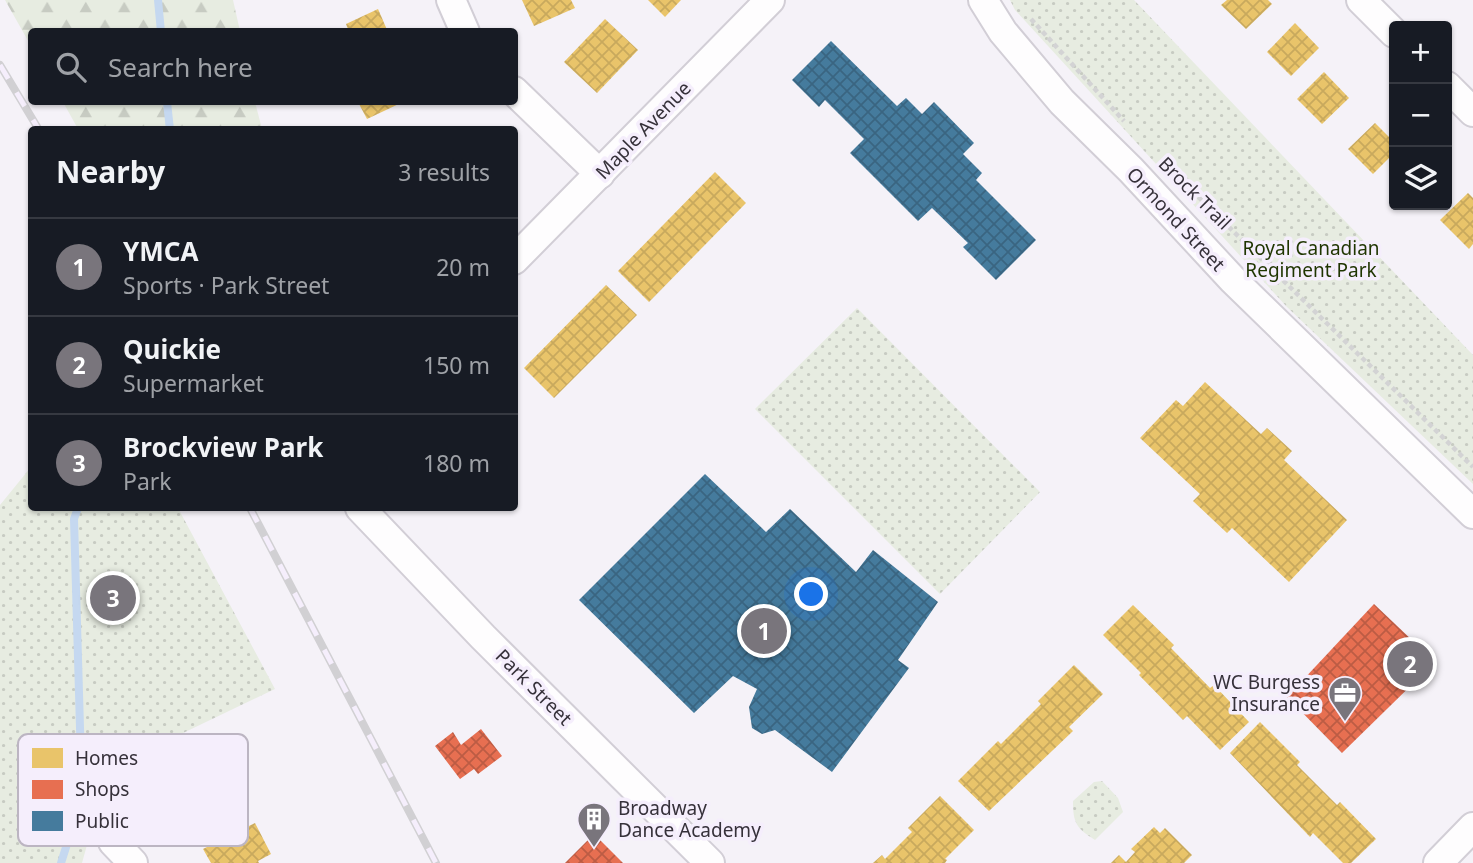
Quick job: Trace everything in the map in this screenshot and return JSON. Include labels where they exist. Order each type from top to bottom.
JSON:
[{"type":"street","points":[[451,0],[463,28]]},
{"type":"street","name":"Maple Avenue","points":[[518,256],[770,0]]},
{"type":"street","name":"Ormond Street","points":[[983,0],[1003,32],[1062,102],[1131,170],[1233,280],[1473,513]]},
{"type":"street","points":[[1361,0],[1389,28]]},
{"type":"street","points":[[1452,91],[1473,112]]},
{"type":"street","points":[[518,95],[600,174]]},
{"type":"street","name":"Park Street","points":[[363,511],[484,637],[710,863]]},
{"type":"street","points":[[1437,863],[1473,827]]},
{"type":"street","points":[[117,846],[132,863]]},
{"type":"path","points":[[1023,10],[1125,122]]},
{"type":"path","name":"Brock Trail","points":[[1172,171],[1473,467]]},
{"type":"green space","points":[[5,0],[233,0],[239,28],[28,28],[28,41]]},
{"type":"green space","name":"Royal Canadian Regiment Park","points":[[1010,0],[1134,0],[1473,355],[1473,484],[1287,307],[1015,10]]},
{"type":"green space","points":[[65,105],[256,105],[261,126],[76,126]]},
{"type":"green space","points":[[857,308],[1040,492],[940,594],[755,409]]},
{"type":"green space","points":[[28,471],[28,511],[180,511],[275,689],[181,734],[18,734],[18,846],[87,846],[82,863],[0,863],[0,505]]},
{"type":"green space","points":[[1102,781],[1118,798],[1123,812],[1095,840],[1077,824],[1073,801],[1094,782]]},
{"type":"building: Homes","points":[[522,0],[571,0],[575,8],[534,26]]},
{"type":"building: Homes","points":[[648,0],[681,0],[665,17]]},
{"type":"building: Homes","points":[[1227,0],[1268,0],[1272,4],[1246,29],[1221,5]]},
{"type":"building: Homes","points":[[378,9],[386,28],[348,28],[346,24]]},
{"type":"building: Homes","points":[[605,19],[638,50],[597,93],[564,62]]},
{"type":"building: Homes","points":[[1295,23],[1319,48],[1291,76],[1267,52]]},
{"type":"building: Homes","points":[[1324,72],[1349,98],[1322,124],[1297,99]]},
{"type":"building: Homes","points":[[360,105],[397,105],[367,119]]},
{"type":"building: Homes","points":[[1375,123],[1389,137],[1389,158],[1373,174],[1348,149]]},
{"type":"building: Homes","points":[[715,172],[746,203],[649,302],[618,271]]},
{"type":"building: Homes","points":[[1468,193],[1473,198],[1473,244],[1469,249],[1440,220]]},
{"type":"building: Homes","points":[[606,285],[637,315],[554,398],[524,368]]},
{"type":"building: Homes","points":[[1205,382],[1261,434],[1267,428],[1292,451],[1284,460],[1347,520],[1289,582],[1232,528],[1227,533],[1193,501],[1200,494],[1140,438],[1176,400],[1183,406]]},
{"type":"building: Homes","points":[[1133,605],[1174,645],[1171,648],[1210,688],[1214,685],[1249,722],[1220,750],[1187,716],[1183,720],[1103,635]]},
{"type":"building: Homes","points":[[1074,665],[1103,694],[1069,727],[1073,731],[989,811],[958,781],[998,741],[1001,744],[1041,704],[1038,701]]},
{"type":"building: Homes","points":[[1260,722],[1300,762],[1297,765],[1337,805],[1340,802],[1376,839],[1351,863],[1343,863],[1313,833],[1310,837],[1230,753]]},
{"type":"building: Homes","points":[[940,796],[974,830],[945,859],[945,863],[873,863],[882,855],[885,859],[912,832],[908,828]]},
{"type":"building: Homes","points":[[255,823],[271,854],[258,861],[259,863],[211,863],[203,849],[209,846],[248,846],[248,826]]},
{"type":"building: Homes","points":[[1154,827],[1160,833],[1165,828],[1192,855],[1184,863],[1111,863],[1119,855],[1126,862],[1135,852],[1131,849]]},
{"type":"building: Shops","points":[[1374,604],[1435,662],[1342,753],[1287,697]]},
{"type":"building: Shops","points":[[481,729],[502,756],[478,774],[474,769],[460,779],[435,746],[453,732],[461,745]]},
{"type":"building: Shops","name":"Broadway Dance Academy","points":[[594,834],[623,863],[565,863]]},
{"type":"building: Public","points":[[831,41],[897,106],[906,98],[922,114],[934,102],[974,143],[963,154],[982,173],[976,180],[1036,240],[996,280],[963,247],[968,243],[932,208],[918,221],[850,153],[864,139],[825,100],[819,107],[792,80]]},
{"type":"building: Public","points":[[705,474],[766,532],[790,509],[856,572],[873,550],[938,602],[898,660],[909,668],[832,772],[775,730],[762,734],[752,728],[749,707],[757,689],[733,676],[694,713],[579,600]]},
{"type":"waterway","points":[[158,0],[161,28]]},
{"type":"waterway","points":[[167,105],[170,126]]},
{"type":"waterway","points":[[77,511],[74,519],[80,734]]},
{"type":"waterway","points":[[61,863],[66,846]]},
{"type":"railway","points":[[0,65],[37,126]]},
{"type":"railway","points":[[252,511],[436,863]]},
{"type":"place","name":"Brockview Park","points":[[113,598]]},
{"type":"place","name":"YMCA","points":[[764,631]]},
{"type":"place","name":"Quickie","points":[[1410,664]]},
{"type":"place","name":"WC Burgess Insurance","points":[[1345,723]]},
{"type":"place","name":"Broadway Dance Academy","points":[[594,849]]}]
